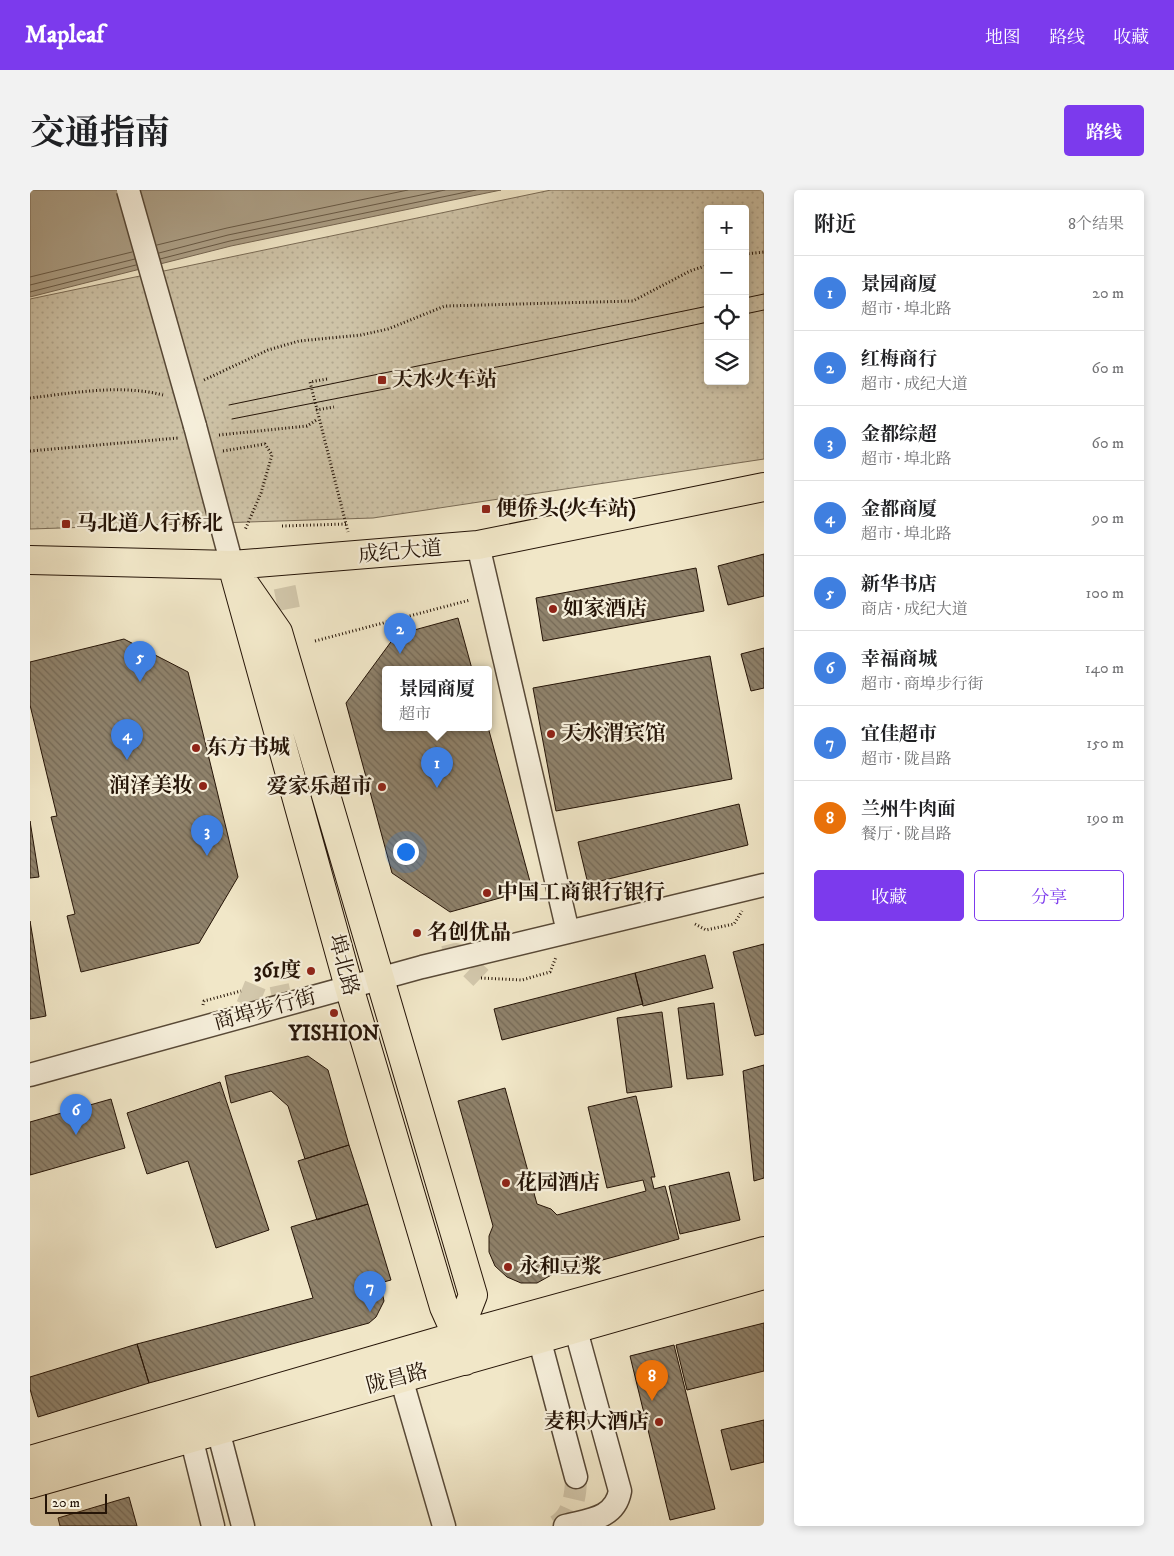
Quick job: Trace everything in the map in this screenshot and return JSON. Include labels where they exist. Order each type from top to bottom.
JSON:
[{"type":"main road","name":"成纪大道","points":[[30,560],[232,565],[355,557],[478,545],[764,487]]},
{"type":"main road","points":[[232,565],[278,632],[473,1295],[461,1348]]},
{"type":"main road","name":"埠北路","points":[[232,565],[349,987],[444,1307],[461,1348]]},
{"type":"main road","name":"陇昌路","points":[[30,1460],[461,1348],[572,1315],[764,1251]]},
{"type":"main road","name":"陇昌路","points":[[30,1484],[401,1378],[461,1348],[539,1338],[572,1315],[764,1275]]},
{"type":"street","points":[[128,190],[201,433],[232,565]]},
{"type":"street","points":[[478,545],[568,932]]},
{"type":"street","name":"商埠步行街","points":[[30,1074],[380,978],[764,885]]},
{"type":"street","points":[[565,1526],[608,1513],[615,1507],[620,1491],[572,1315]]},
{"type":"street","points":[[539,1338],[576,1477]]},
{"type":"street","points":[[401,1378],[444,1526]]},
{"type":"street","points":[[218,1430],[243,1526]]},
{"type":"street","points":[[192,1437],[213,1526]]},
{"type":"path","points":[[749,254],[764,252]]},
{"type":"path","points":[[198,383],[268,350],[299,341],[361,335],[388,329],[445,306],[634,301],[690,271],[704,266]]},
{"type":"path","points":[[327,379],[310,382],[355,557]]},
{"type":"path","points":[[30,398],[88,391],[153,391],[163,395],[171,392]]},
{"type":"path","points":[[316,410],[334,407]]},
{"type":"path","points":[[30,452],[201,433],[307,426],[318,419]]},
{"type":"path","points":[[217,452],[265,444],[272,455],[260,493],[232,565]]},
{"type":"path","points":[[282,526],[346,524]]},
{"type":"path","points":[[315,641],[490,595]]},
{"type":"path","points":[[481,978],[522,980],[550,972],[568,932]]},
{"type":"shaded area","points":[[551,190],[764,190],[764,459],[373,518],[30,529],[30,299]]},
{"type":"water","points":[[30,190],[501,190],[231,246],[30,297]]},
{"type":"building","points":[[764,554],[764,596],[728,605],[718,566]]},
{"type":"building","points":[[696,568],[704,611],[543,641],[536,598]]},
{"type":"building","points":[[458,618],[471,666],[382,666],[382,731],[489,731],[532,889],[450,912],[392,873],[346,703],[396,635]]},
{"type":"building","points":[[124,639],[188,672],[238,877],[199,943],[81,972],[67,916],[75,914],[51,817],[57,816],[30,705],[30,662]]},
{"type":"building","points":[[764,648],[764,688],[751,691],[741,654]]},
{"type":"building","points":[[710,656],[732,779],[556,811],[533,688]]},
{"type":"building","points":[[739,804],[748,845],[588,884],[578,842]]},
{"type":"building","points":[[30,821],[39,877],[30,878]]},
{"type":"building","points":[[30,921],[46,1016],[30,1019]]},
{"type":"building","points":[[764,944],[764,1034],[755,1036],[733,952]]},
{"type":"building","points":[[705,955],[713,988],[643,1006],[635,973]]},
{"type":"building","points":[[635,973],[643,1004],[502,1040],[494,1009]]},
{"type":"building","points":[[714,1003],[723,1075],[687,1079],[678,1008]]},
{"type":"building","points":[[662,1012],[672,1087],[627,1093],[617,1018]]},
{"type":"building","points":[[308,1056],[328,1070],[349,1145],[305,1159],[288,1106],[271,1091],[231,1103],[225,1076]]},
{"type":"building","points":[[764,1065],[764,1178],[754,1181],[743,1071]]},
{"type":"building","points":[[220,1082],[269,1230],[216,1248],[188,1161],[147,1174],[127,1113]]},
{"type":"building","name":"花园酒店","points":[[505,1088],[537,1204],[551,1209],[557,1215],[646,1191],[643,1180],[607,1188],[588,1107],[636,1096],[655,1177],[651,1177],[654,1189],[665,1186],[679,1239],[555,1273],[537,1283],[521,1283],[507,1277],[495,1266],[489,1252],[489,1236],[493,1226],[458,1101]]},
{"type":"building","points":[[111,1099],[125,1148],[30,1175],[30,1122]]},
{"type":"building","points":[[349,1145],[368,1204],[317,1220],[298,1161]]},
{"type":"building","points":[[729,1172],[740,1220],[680,1234],[669,1186]]},
{"type":"building","points":[[368,1204],[391,1280],[380,1283],[384,1301],[376,1317],[369,1323],[149,1383],[137,1344],[313,1298],[291,1227]]},
{"type":"building","points":[[764,1323],[764,1371],[687,1390],[676,1345]]},
{"type":"building","points":[[137,1344],[149,1383],[38,1417],[30,1389],[30,1377]]},
{"type":"building","points":[[674,1345],[715,1509],[670,1520],[630,1356]]},
{"type":"building","points":[[764,1420],[764,1462],[731,1470],[721,1430]]},
{"type":"building","points":[[129,1497],[137,1526],[60,1526],[58,1518]]},
{"type":"tunnel","points":[[262,618],[258,604],[302,595]]},
{"type":"tunnel","points":[[682,894],[690,921]]},
{"type":"tunnel","points":[[444,957],[456,954],[481,978]]},
{"type":"tunnel","points":[[241,991],[263,1000],[291,994]]},
{"type":"tunnel","points":[[556,1526],[562,1522],[570,1511],[574,1498],[576,1477]]},
{"type":"tram line","points":[[749,297],[764,294]]},
{"type":"tram line","points":[[229,405],[704,307]]},
{"type":"tram line","points":[[749,313],[764,310]]},
{"type":"tram line","points":[[232,419],[507,365],[704,323]]},
{"type":"place","name":"天水火车站","points":[[382,380]]},
{"type":"place","name":"便侨头(火车站)","points":[[486,509]]},
{"type":"place","name":"马北道人行桥北","points":[[66,524]]},
{"type":"place","name":"如家酒店","points":[[553,609]]},
{"type":"place","name":"红梅商行","points":[[400,654]]},
{"type":"place","name":"新华书店","points":[[140,682]]},
{"type":"place","name":"天水渭宾馆","points":[[551,734]]},
{"type":"place","name":"东方书城","points":[[196,748]]},
{"type":"place","name":"金都商厦","points":[[127,760]]},
{"type":"place","name":"润泽美妆","points":[[203,786]]},
{"type":"place","name":"爱家乐超市","points":[[382,787]]},
{"type":"place","name":"景园商厦","points":[[437,788]]},
{"type":"place","name":"金都综超","points":[[207,856]]},
{"type":"place","name":"中国工商银行银行","points":[[487,893]]},
{"type":"place","name":"名创优品","points":[[417,933]]},
{"type":"place","name":"361度","points":[[311,971]]},
{"type":"place","name":"YISHION","points":[[334,1013]]},
{"type":"place","name":"幸福商城","points":[[76,1135]]},
{"type":"place","name":"花园酒店","points":[[506,1183]]},
{"type":"place","name":"永和豆浆","points":[[508,1267]]},
{"type":"place","name":"宜佳超市","points":[[370,1312]]},
{"type":"place","name":"兰州牛肉面","points":[[652,1401]]},
{"type":"place","name":"麦积大酒店","points":[[659,1422]]}]
